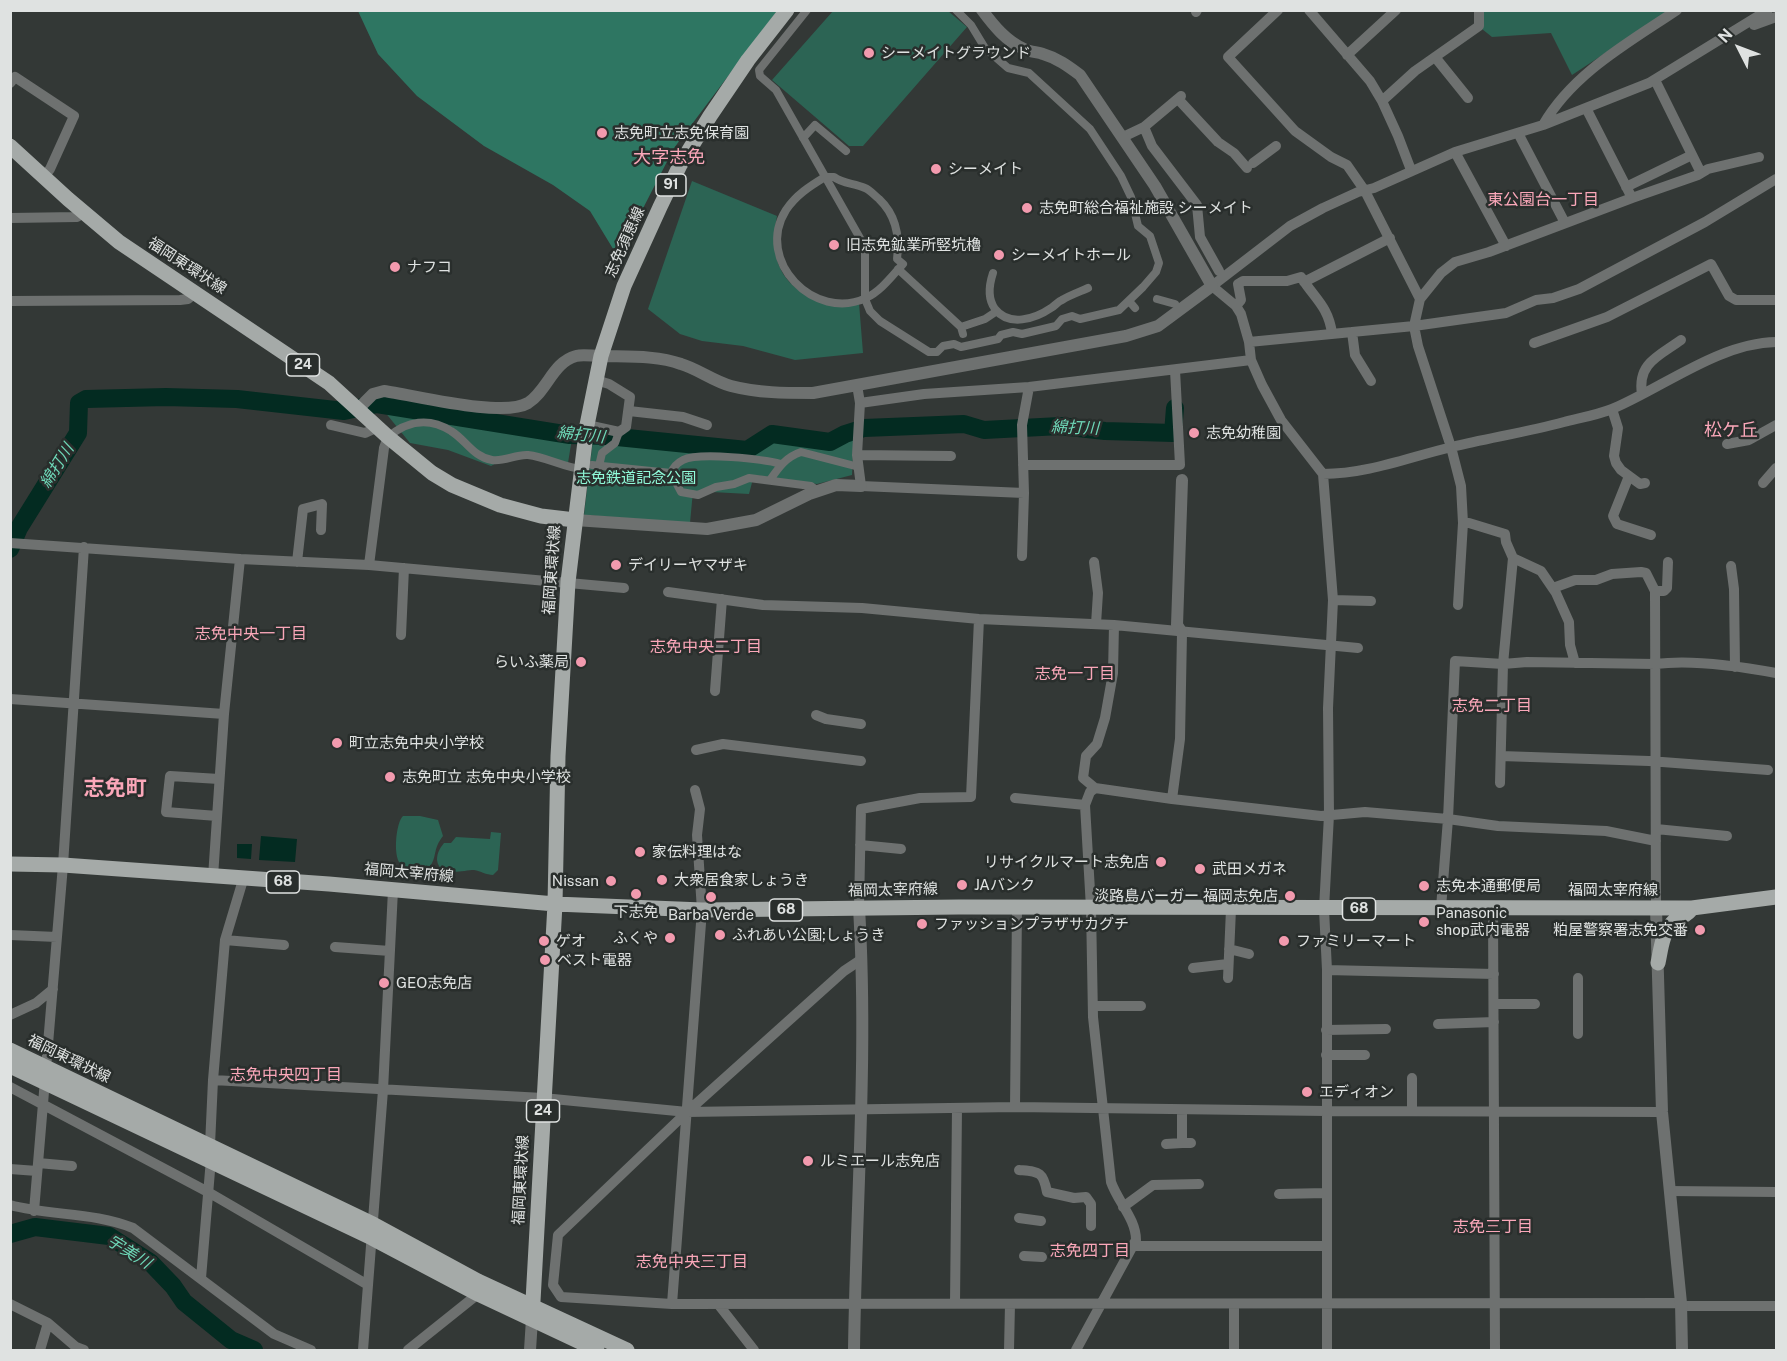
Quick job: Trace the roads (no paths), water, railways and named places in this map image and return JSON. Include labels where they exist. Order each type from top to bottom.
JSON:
[{"type":"main road","name":"志免須恵線","points":[[575,520],[591,467],[587,425],[596,380],[624,286],[680,165],[748,60],[787,10]]},
{"type":"main road","name":"福岡東環状線","points":[[10,146],[119,242],[330,383],[432,473],[468,492],[500,505],[541,516],[575,520],[568,582],[558,756],[555,903],[532,1312]]},
{"type":"main road","name":"福岡太宰府線","points":[[10,864],[63,865],[555,903],[702,910],[859,908],[1692,909],[1776,897]]},
{"type":"main road","points":[[1658,963],[1663,936],[1672,923],[1692,909]]},
{"type":"main road","name":"福岡東環状線","points":[[10,1050],[45,1075],[438,1261],[597,1350]]},
{"type":"main road","name":"福岡東環状線","points":[[10,1066],[45,1075]]},
{"type":"main road","name":"福岡東環状線","points":[[372,1231],[478,1294],[532,1312],[627,1350]]},
{"type":"street","points":[[807,10],[759,70],[760,76],[776,90],[865,247],[865,299],[870,311],[880,321],[929,352],[937,352],[943,346],[954,344],[965,346],[998,339],[1001,335],[1013,332],[1022,334],[1056,326],[1062,319],[1072,316],[1080,319],[1119,310],[1156,272],[1159,263],[1150,236],[1138,226],[1131,197],[1121,176],[1090,129],[1029,73],[1008,68],[985,48],[971,25],[956,10]]},
{"type":"street","points":[[982,10],[1001,34],[1010,40],[1025,49],[1064,63],[1080,75],[1155,186],[1212,286],[1236,306],[1241,314],[1249,342],[1251,360],[1281,420],[1323,474],[1333,600],[1328,708],[1329,815],[1324,909],[1327,970],[1327,1350]]},
{"type":"street","points":[[1278,10],[1228,57],[1293,133],[1331,158],[1347,165],[1365,191],[1420,300]]},
{"type":"street","points":[[1309,10],[1370,81],[1383,101],[1411,170]]},
{"type":"street","points":[[1347,55],[1396,10]]},
{"type":"street","points":[[1383,101],[1415,71],[1479,26],[1479,10]]},
{"type":"street","points":[[1543,125],[1558,100],[1574,83],[1677,10]]},
{"type":"street","points":[[358,409],[373,394],[384,391],[460,404],[516,408],[528,403],[565,362],[576,356],[644,358],[681,364],[729,386],[769,393],[813,393],[1126,336],[1158,326],[1290,226],[1323,208],[1455,152],[1543,125],[1655,80],[1768,10]]},
{"type":"street","points":[[1733,32],[1776,17]]},
{"type":"street","points":[[1435,57],[1468,98]]},
{"type":"street","points":[[10,83],[15,77],[74,116],[50,169],[44,177]]},
{"type":"street","points":[[1655,80],[1701,173]]},
{"type":"street","points":[[1123,137],[1144,127],[1180,97],[1218,142],[1250,166],[1276,146]]},
{"type":"street","points":[[1586,108],[1632,198]]},
{"type":"street","points":[[803,138],[815,125],[846,151]]},
{"type":"street","points":[[1144,127],[1152,146],[1200,204],[1200,237],[1219,271]]},
{"type":"street","points":[[1518,133],[1565,223]]},
{"type":"street","points":[[1455,152],[1506,246]]},
{"type":"street","points":[[1626,187],[1692,155]]},
{"type":"street","points":[[1458,605],[1463,523],[1461,486],[1451,447],[1418,346],[1414,327],[1420,300],[1441,273],[1455,262],[1506,246],[1708,169],[1759,156]]},
{"type":"street","points":[[825,177],[834,177],[841,182],[853,183],[867,189],[888,208],[896,226],[897,259],[903,264],[879,291],[865,299],[844,303],[824,300],[805,291],[789,278],[779,260],[776,242],[780,223],[787,208],[800,194],[825,177]]},
{"type":"street","points":[[1249,342],[1414,327],[1506,313],[1536,300],[1553,298],[1579,289],[1706,222],[1776,179]]},
{"type":"street","points":[[10,218],[77,217],[84,213]]},
{"type":"street","points":[[1304,282],[1390,238]]},
{"type":"street","points":[[1534,343],[1607,316],[1711,264],[1729,296],[1736,300],[1776,300]]},
{"type":"street","points":[[898,269],[962,330],[997,311]]},
{"type":"street","points":[[993,273],[990,283],[990,302],[997,311],[1011,319],[1030,318],[1088,288]]},
{"type":"street","points":[[1236,306],[1241,300],[1238,284],[1243,281],[1287,281],[1301,277],[1311,293],[1322,302],[1332,333]]},
{"type":"street","points":[[10,301],[180,300],[188,299],[195,293]]},
{"type":"street","points":[[1157,299],[1175,304]]},
{"type":"street","points":[[1129,301],[1135,308]]},
{"type":"street","points":[[1352,332],[1356,355],[1371,381]]},
{"type":"street","points":[[1642,394],[1641,383],[1644,370],[1650,362],[1681,340]]},
{"type":"street","points":[[1323,474],[1345,474],[1376,468],[1451,447],[1550,426],[1612,409],[1742,347],[1776,342]]},
{"type":"street","points":[[860,403],[924,394],[1029,387],[1251,360]]},
{"type":"street","points":[[1023,465],[1180,465],[1175,369]]},
{"type":"street","points":[[591,467],[602,453],[615,443],[619,432],[626,427],[630,398],[609,384],[596,380]]},
{"type":"street","points":[[857,385],[860,403],[857,455],[861,486]]},
{"type":"street","points":[[1022,556],[1024,494],[1022,425],[1029,387]]},
{"type":"street","points":[[1612,409],[1618,428],[1614,456],[1616,463],[1620,470],[1640,484],[1645,483]]},
{"type":"street","points":[[628,411],[683,417],[707,425]]},
{"type":"street","points":[[330,425],[364,433],[383,432],[411,423],[439,425],[452,431],[479,455],[491,460],[527,455],[571,468],[591,467],[671,473]]},
{"type":"street","points":[[587,425],[619,432]]},
{"type":"street","points":[[1727,444],[1749,440],[1776,425]]},
{"type":"street","points":[[369,565],[384,448],[383,432]]},
{"type":"street","points":[[770,480],[781,464],[792,455],[801,452],[859,467]]},
{"type":"street","points":[[857,455],[951,456]]},
{"type":"street","points":[[781,464],[701,456],[684,459],[673,467],[671,473],[681,492],[688,495],[698,495],[748,478],[811,486],[818,490]]},
{"type":"street","points":[[1763,483],[1776,468]]},
{"type":"street","points":[[1629,476],[1613,516],[1617,524],[1651,535]]},
{"type":"street","points":[[1172,799],[1180,739],[1182,633],[1177,625],[1182,480]]},
{"type":"street","points":[[575,520],[707,529],[756,520],[818,490],[842,484],[1024,494]]},
{"type":"street","points":[[297,562],[303,509],[322,504],[321,530]]},
{"type":"street","points":[[1463,523],[1505,534],[1513,558],[1503,664],[1500,783]]},
{"type":"street","points":[[10,543],[240,559],[369,565],[624,588]]},
{"type":"street","points":[[34,1211],[63,865],[84,547]]},
{"type":"street","points":[[1513,558],[1541,571],[1553,588],[1569,622],[1570,645],[1575,663]]},
{"type":"street","points":[[213,877],[224,714],[240,559]]},
{"type":"street","points":[[1094,562],[1098,594],[1096,624]]},
{"type":"street","points":[[1655,591],[1664,591],[1667,588],[1668,562]]},
{"type":"street","points":[[1731,566],[1734,589],[1735,667]]},
{"type":"street","points":[[401,635],[404,568]]},
{"type":"street","points":[[1553,588],[1575,580],[1596,580],[1612,574],[1641,572],[1646,573],[1655,591],[1656,908],[1662,1112],[1681,1305],[1682,1350]]},
{"type":"street","points":[[668,592],[763,605],[862,608],[979,619],[1114,625],[1358,648]]},
{"type":"street","points":[[715,692],[722,600]]},
{"type":"street","points":[[1333,600],[1371,601]]},
{"type":"street","points":[[854,1350],[862,1110],[862,959],[859,908],[861,809],[920,798],[971,797],[979,619]]},
{"type":"street","points":[[1114,625],[1113,674],[1105,718],[1097,744],[1086,756],[1083,778],[1095,789],[1321,816],[1365,812],[1498,826],[1606,831],[1656,841]]},
{"type":"street","points":[[1442,908],[1455,661],[1503,664],[1527,662],[1655,664],[1671,662],[1776,673]]},
{"type":"street","points":[[10,699],[224,714]]},
{"type":"street","points":[[816,715],[826,720],[861,724]]},
{"type":"street","points":[[696,750],[723,744],[861,761]]},
{"type":"street","points":[[1501,756],[1656,762],[1768,770]]},
{"type":"street","points":[[217,816],[166,812],[170,776],[219,779]]},
{"type":"street","points":[[1076,1350],[1136,1240],[1136,1231],[1115,1195],[1102,1110],[1093,1006],[1091,908],[1084,805],[1090,792],[1095,789]]},
{"type":"street","points":[[672,1304],[702,910],[697,835],[700,809],[695,790]]},
{"type":"street","points":[[1015,798],[1084,805]]},
{"type":"street","points":[[1656,829],[1727,836]]},
{"type":"street","points":[[860,845],[901,849]]},
{"type":"street","points":[[201,1278],[213,1080],[225,940],[243,879]]},
{"type":"street","points":[[363,1350],[383,1090],[393,890]]},
{"type":"street","points":[[1015,1107],[1017,908]]},
{"type":"street","points":[[1228,978],[1231,909]]},
{"type":"street","points":[[1493,909],[1495,1350]]},
{"type":"street","points":[[10,935],[57,937]]},
{"type":"street","points":[[225,940],[284,945]]},
{"type":"street","points":[[335,947],[390,951]]},
{"type":"street","points":[[1229,949],[1249,954]]},
{"type":"street","points":[[862,959],[844,971],[687,1112],[558,1234],[553,1285],[561,1297],[672,1304],[1326,1303],[1776,1306]]},
{"type":"street","points":[[1192,968],[1228,964]]},
{"type":"street","points":[[1327,970],[1494,974]]},
{"type":"street","points":[[1578,978],[1578,1034]]},
{"type":"street","points":[[10,1015],[36,1002],[53,989]]},
{"type":"street","points":[[1494,1004],[1535,1004]]},
{"type":"street","points":[[1093,1006],[1141,1006]]},
{"type":"street","points":[[1438,1024],[1494,1022]]},
{"type":"street","points":[[1326,1030],[1386,1029]]},
{"type":"street","points":[[1326,1054],[1365,1055]]},
{"type":"street","points":[[1412,1078],[1412,1111]]},
{"type":"street","points":[[213,1080],[543,1098],[687,1112],[1015,1107],[1326,1112],[1662,1112]]},
{"type":"street","points":[[10,1087],[208,1192],[368,1285]]},
{"type":"street","points":[[955,1303],[957,1108]]},
{"type":"street","points":[[1166,1144],[1186,1143],[1182,1110]]},
{"type":"street","points":[[10,1169],[72,1166]]},
{"type":"street","points":[[1019,1170],[1038,1172],[1043,1176],[1047,1191],[1074,1198],[1086,1197],[1091,1204],[1090,1226]]},
{"type":"street","points":[[1123,1207],[1153,1185],[1198,1184]]},
{"type":"street","points":[[1669,1191],[1776,1192]]},
{"type":"street","points":[[1279,1194],[1326,1193]]},
{"type":"street","points":[[10,1205],[34,1211],[95,1216],[133,1228],[274,1334],[310,1350]]},
{"type":"street","points":[[1018,1218],[1041,1221]]},
{"type":"street","points":[[1133,1246],[1326,1246]]},
{"type":"street","points":[[1024,1256],[1042,1257]]},
{"type":"street","points":[[408,1350],[478,1294]]},
{"type":"street","points":[[10,1304],[48,1323],[76,1347],[84,1350]]},
{"type":"street","points":[[718,1304],[754,1350]]},
{"type":"street","points":[[1009,1350],[1010,1304]]},
{"type":"street","points":[[1234,1304],[1234,1350]]},
{"type":"street","points":[[530,1350],[532,1312]]},
{"type":"street","points":[[40,1350],[48,1323]]},
{"type":"waterway","name":"綿打川","points":[[10,549],[19,528],[78,433],[79,403],[86,399],[166,397],[237,399],[344,411],[377,404],[570,435],[607,436],[747,450],[772,434],[830,442],[864,428],[964,424],[984,430],[1060,426],[1105,431],[1173,433],[1175,408]]},
{"type":"waterway","name":"宇美川","points":[[10,1234],[35,1227],[109,1236],[150,1262],[173,1286],[184,1302],[231,1340],[254,1350]]},
{"type":"place","name":"シーメイトグラウンド","points":[[869,53]]},
{"type":"place","name":"志免町立志免保育園","points":[[602,133]]},
{"type":"place","name":"シーメイト","points":[[936,169]]},
{"type":"place","name":"志免町総合福祉施設 シーメイト","points":[[1027,208]]},
{"type":"place","name":"旧志免鉱業所竪坑櫓","points":[[834,245]]},
{"type":"place","name":"シーメイトホール","points":[[999,255]]},
{"type":"place","name":"ナフコ","points":[[395,267]]},
{"type":"place","name":"志免幼稚園","points":[[1194,433]]},
{"type":"place","name":"デイリーヤマザキ","points":[[616,565]]},
{"type":"place","name":"らいふ薬局","points":[[581,662]]},
{"type":"place","name":"町立志免中央小学校","points":[[337,743]]},
{"type":"place","name":"志免町立 志免中央小学校","points":[[390,777]]},
{"type":"place","name":"家伝料理はな","points":[[640,852]]},
{"type":"place","name":"リサイクルマート志免店","points":[[1161,862]]},
{"type":"place","name":"武田メガネ","points":[[1200,869]]},
{"type":"place","name":"大衆居食家しょうき","points":[[662,880]]},
{"type":"place","name":"Nissan","points":[[611,881]]},
{"type":"place","name":"JAバンク","points":[[962,885]]},
{"type":"place","name":"志免本通郵便局","points":[[1424,886]]},
{"type":"place","name":"下志免","points":[[636,894]]},
{"type":"place","name":"淡路島バーガー 福岡志免店","points":[[1290,896]]},
{"type":"place","name":"Barba Verde","points":[[711,897]]},
{"type":"place","name":"Panasonic shop武内電器","points":[[1424,922]]},
{"type":"place","name":"ファッションプラザサカグチ","points":[[922,924]]},
{"type":"place","name":"粕屋警察署志免交番","points":[[1700,930]]},
{"type":"place","name":"ふれあい公園;しょうき","points":[[720,935]]},
{"type":"place","name":"ふくや","points":[[670,938]]},
{"type":"place","name":"ゲオ","points":[[544,941]]},
{"type":"place","name":"ファミリーマート","points":[[1284,941]]},
{"type":"place","name":"ベスト電器","points":[[545,960]]},
{"type":"place","name":"GEO志免店","points":[[384,983]]},
{"type":"place","name":"エディオン","points":[[1307,1092]]},
{"type":"place","name":"ルミエール志免店","points":[[808,1161]]},
{"type":"district","name":"大字志免","points":[[669,157]]},
{"type":"district","name":"東公園台一丁目","points":[[1543,200]]},
{"type":"district","name":"松ケ丘","points":[[1731,430]]},
{"type":"district","name":"志免中央一丁目","points":[[251,634]]},
{"type":"district","name":"志免中央二丁目","points":[[706,647]]},
{"type":"district","name":"志免一丁目","points":[[1075,674]]},
{"type":"district","name":"志免二丁目","points":[[1492,706]]},
{"type":"district","name":"志免町","points":[[115,789]]},
{"type":"district","name":"志免中央四丁目","points":[[286,1075]]},
{"type":"district","name":"志免三丁目","points":[[1493,1227]]},
{"type":"district","name":"志免四丁目","points":[[1090,1251]]},
{"type":"district","name":"志免中央三丁目","points":[[692,1262]]},
{"type":"park label","name":"志免鉄道記念公園","points":[[636,478]]}]
